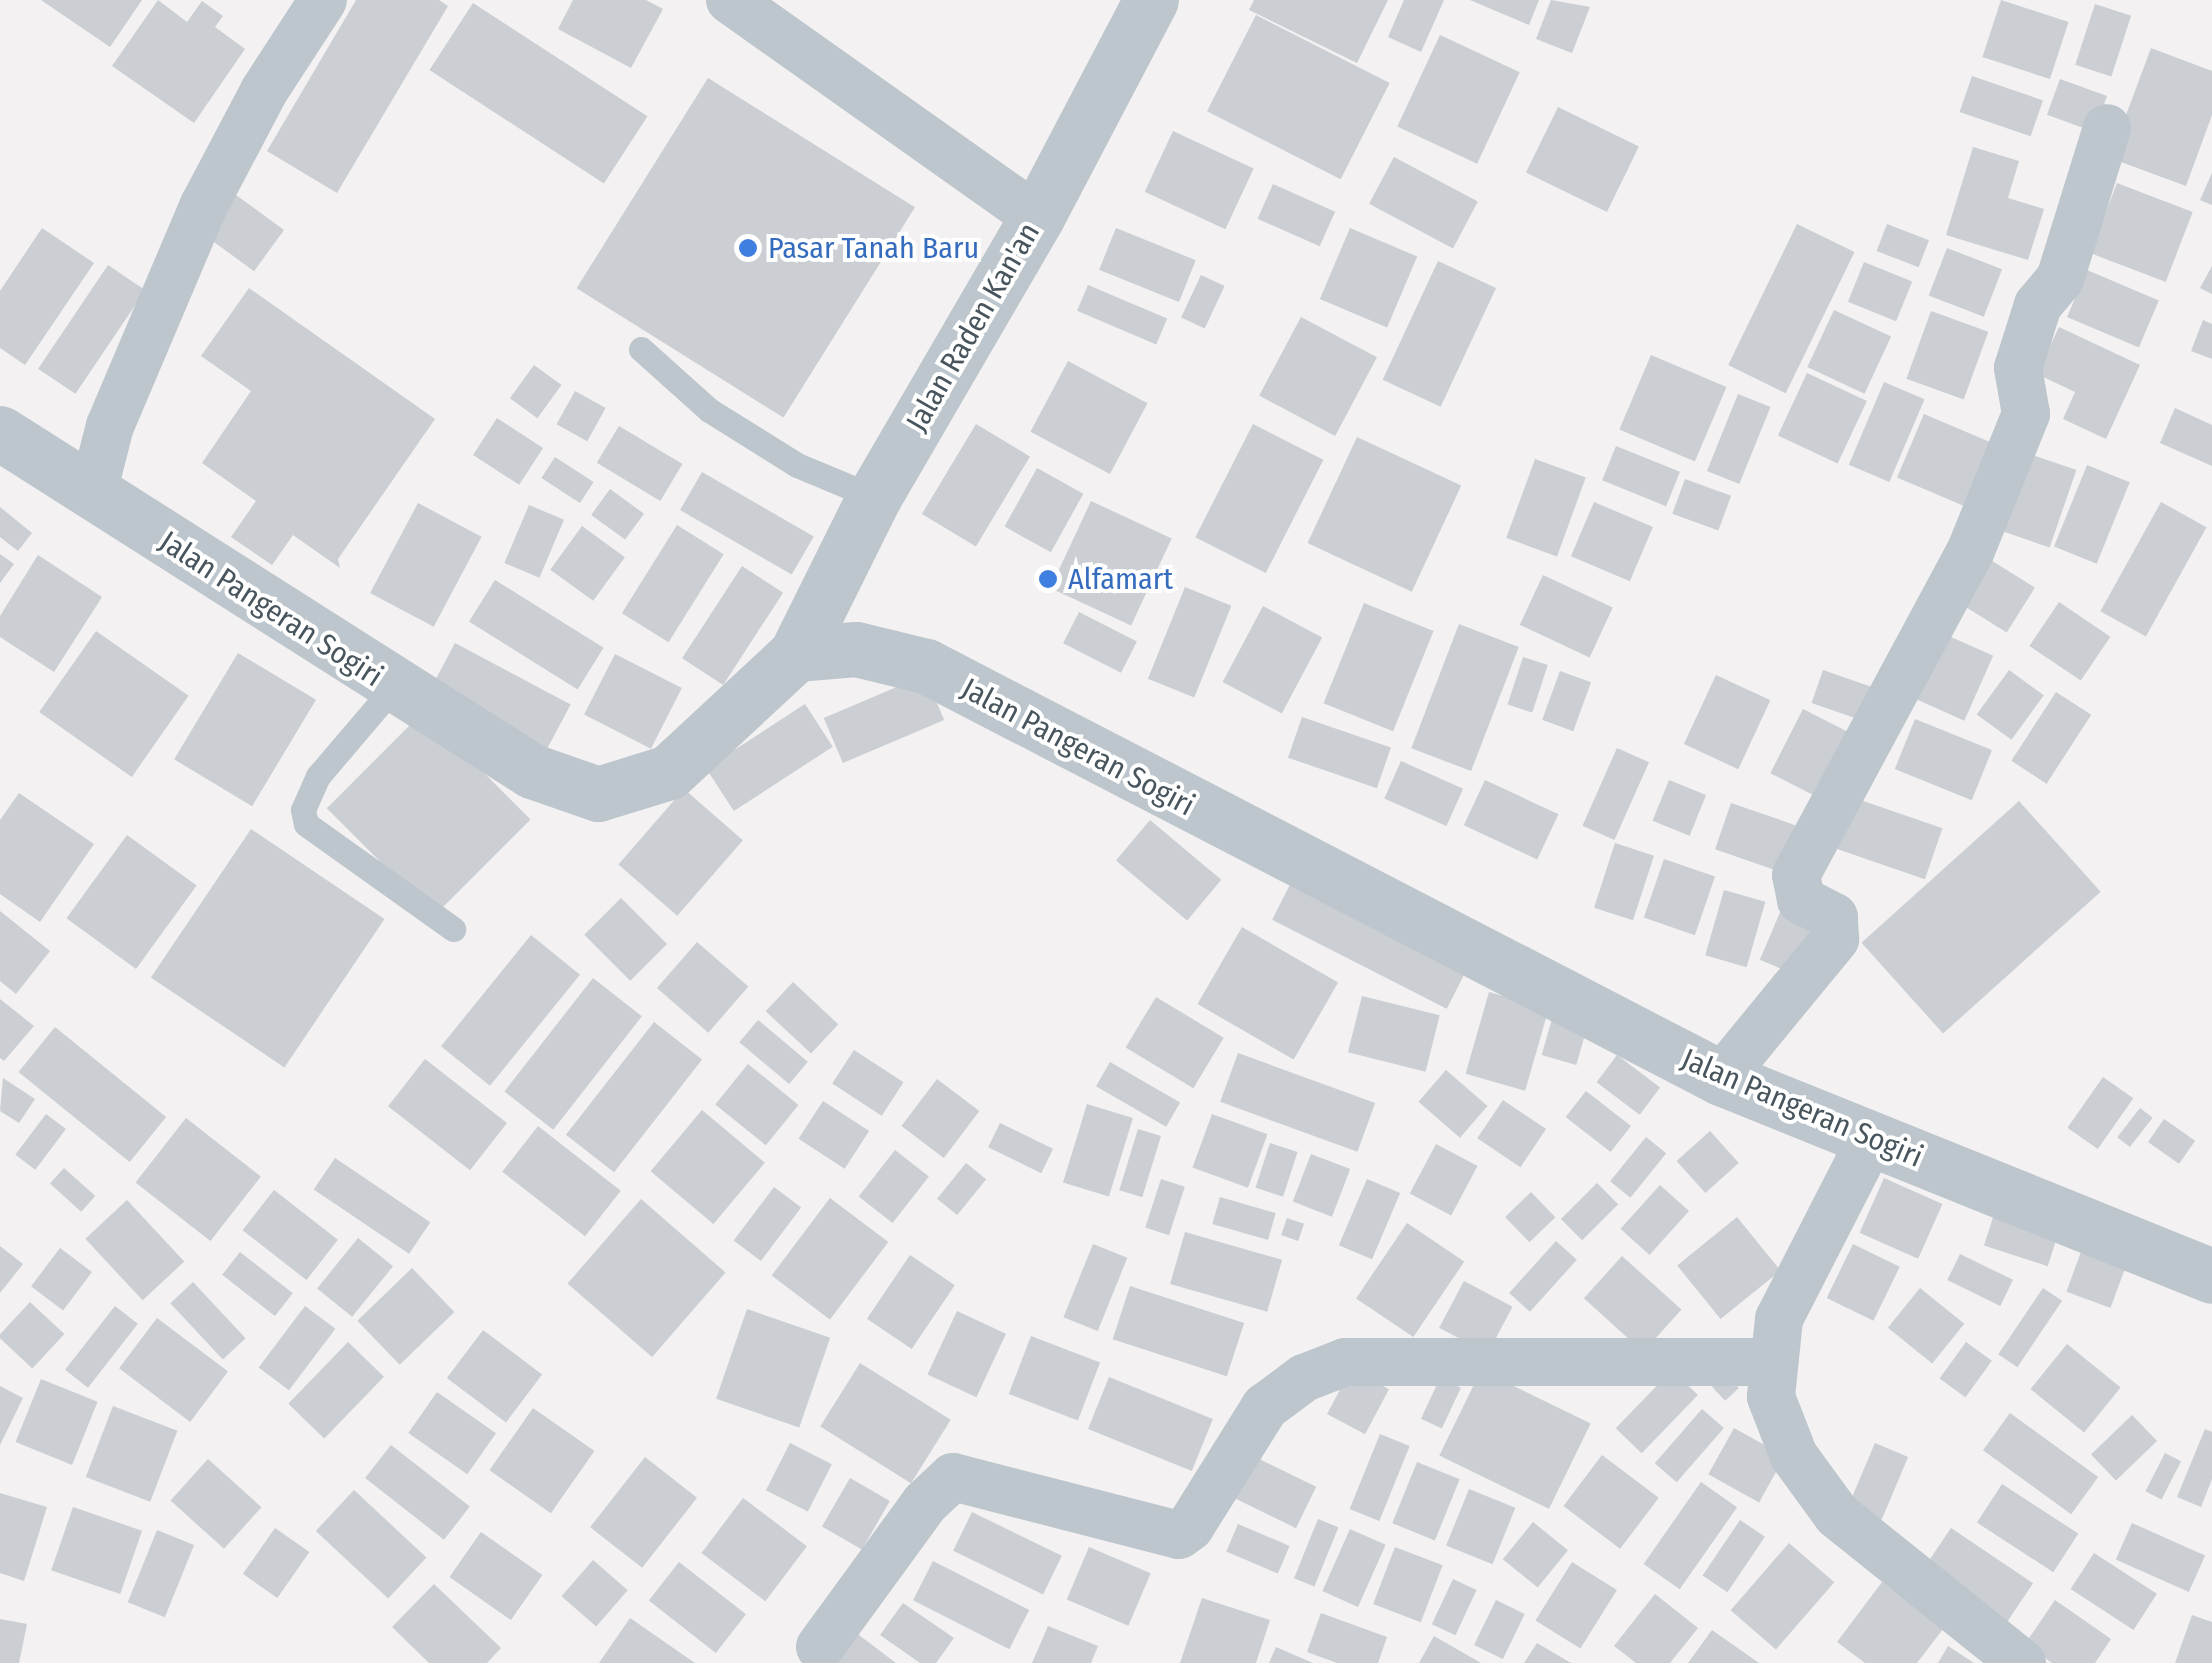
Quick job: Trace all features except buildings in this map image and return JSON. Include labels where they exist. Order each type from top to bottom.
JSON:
[{"type":"street","points":[[93,492],[110,426],[204,205],[264,91],[323,0]]},
{"type":"street","points":[[730,0],[1037,217]]},
{"type":"street","name":"Jalan Raden Kan'an","points":[[796,654],[874,498],[1037,217],[1152,0]]},
{"type":"street","points":[[1722,1078],[1835,940],[1834,917],[1801,900],[1796,875],[1971,550],[2026,414],[2018,368],[2038,305],[2060,279],[2108,128]]},
{"type":"street","name":"Jalan Pangeran Sogiri","points":[[0,433],[394,688],[532,771],[598,794],[669,772],[796,654],[856,649],[926,666],[1722,1078],[2212,1276]]},
{"type":"street","points":[[1872,1140],[1779,1319],[1770,1362],[1771,1397],[1794,1456],[1838,1515],[2022,1663]]},
{"type":"street","points":[[820,1647],[924,1504],[953,1478],[1179,1535],[1190,1528],[1265,1408],[1304,1378],[1345,1362],[1770,1362]]},
{"type":"lane","points":[[641,349],[710,410],[797,465],[874,498]]},
{"type":"lane","points":[[394,688],[318,776],[303,810],[306,824],[453,929]]},
{"type":"place","name":"Pasar Tanah Baru","points":[[748,248]]},
{"type":"place","name":"Alfamart","points":[[1048,579]]}]
